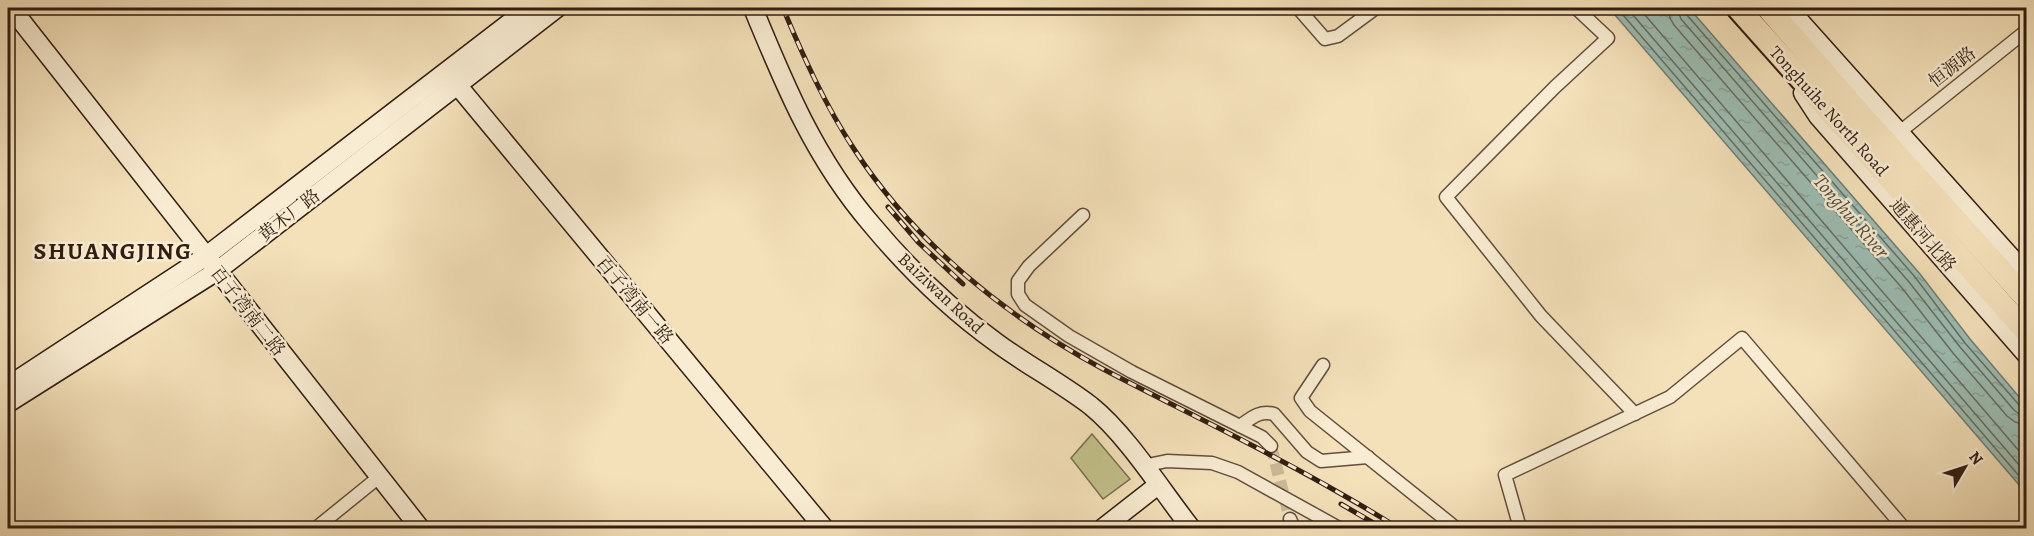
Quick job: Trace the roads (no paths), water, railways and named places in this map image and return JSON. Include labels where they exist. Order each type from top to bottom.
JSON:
[{"type":"highway","name":"Tonghuihe North Road","points":[[1738,8],[1779,56],[1929,206]]},
{"type":"highway","name":"Tonghuihe North Road","points":[[1768,8],[1852,105],[1929,206]]},
{"type":"highway","points":[[1808,29],[1852,105]]},
{"type":"highway","points":[[1929,206],[2026,298]]},
{"type":"highway","points":[[1929,206],[2026,331]]},
{"type":"street","name":"百子湾南二路","points":[[10,8],[420,528]]},
{"type":"street","name":"黄木厂路","points":[[452,78],[529,8]]},
{"type":"street","name":"黄木厂路","points":[[8,403],[211,264],[452,78],[557,8]]},
{"type":"street","name":"Baiziwan Road","points":[[753,8],[785,86],[806,129],[832,175],[872,225],[953,308],[996,343],[1091,406],[1117,432],[1191,528]]},
{"type":"street","points":[[1298,8],[1325,39],[1338,36],[1376,8]]},
{"type":"street","points":[[1576,8],[1608,38],[1555,87],[1446,197],[1541,316],[1635,414]]},
{"type":"street","points":[[1788,8],[1901,131],[2026,274]]},
{"type":"street","name":"恒源路","points":[[1901,131],[2026,31]]},
{"type":"street","name":"通惠河北路","points":[[1779,56],[1818,116],[2026,354]]},
{"type":"street","name":"百子湾南一路","points":[[452,78],[824,528]]},
{"type":"street","points":[[1083,215],[1029,266],[1018,280],[1018,294],[1024,305],[1069,336],[1132,372],[1262,437],[1271,447]]},
{"type":"street","name":"黄木厂路","points":[[8,386],[211,264]]},
{"type":"street","points":[[1520,528],[1505,475],[1670,397],[1742,338],[1904,528]]},
{"type":"street","points":[[1323,365],[1301,398],[1310,411],[1456,528]]},
{"type":"street","points":[[1240,426],[1256,415],[1267,412],[1274,414],[1307,452],[1321,461],[1368,457]]},
{"type":"street","points":[[1143,466],[1167,461],[1212,463],[1238,472],[1339,528]]},
{"type":"street","points":[[316,528],[379,477]]},
{"type":"street","points":[[1102,528],[1158,485]]},
{"type":"water","name":"Tonghui River","points":[[1609,8],[1689,8],[1920,274],[1970,339],[2026,405],[2026,493]]},
{"type":"tunnel","points":[[1271,446],[1290,519]]},
{"type":"railway","points":[[783,8],[815,80],[854,149],[905,216],[965,274],[997,301],[1067,348],[1307,475],[1398,528]]},
{"type":"railway","points":[[888,207],[919,243],[963,284]]},
{"type":"railway","points":[[1341,504],[1382,528]]},
{"type":"district","name":"SHUANGJING","points":[[113,251]]}]
